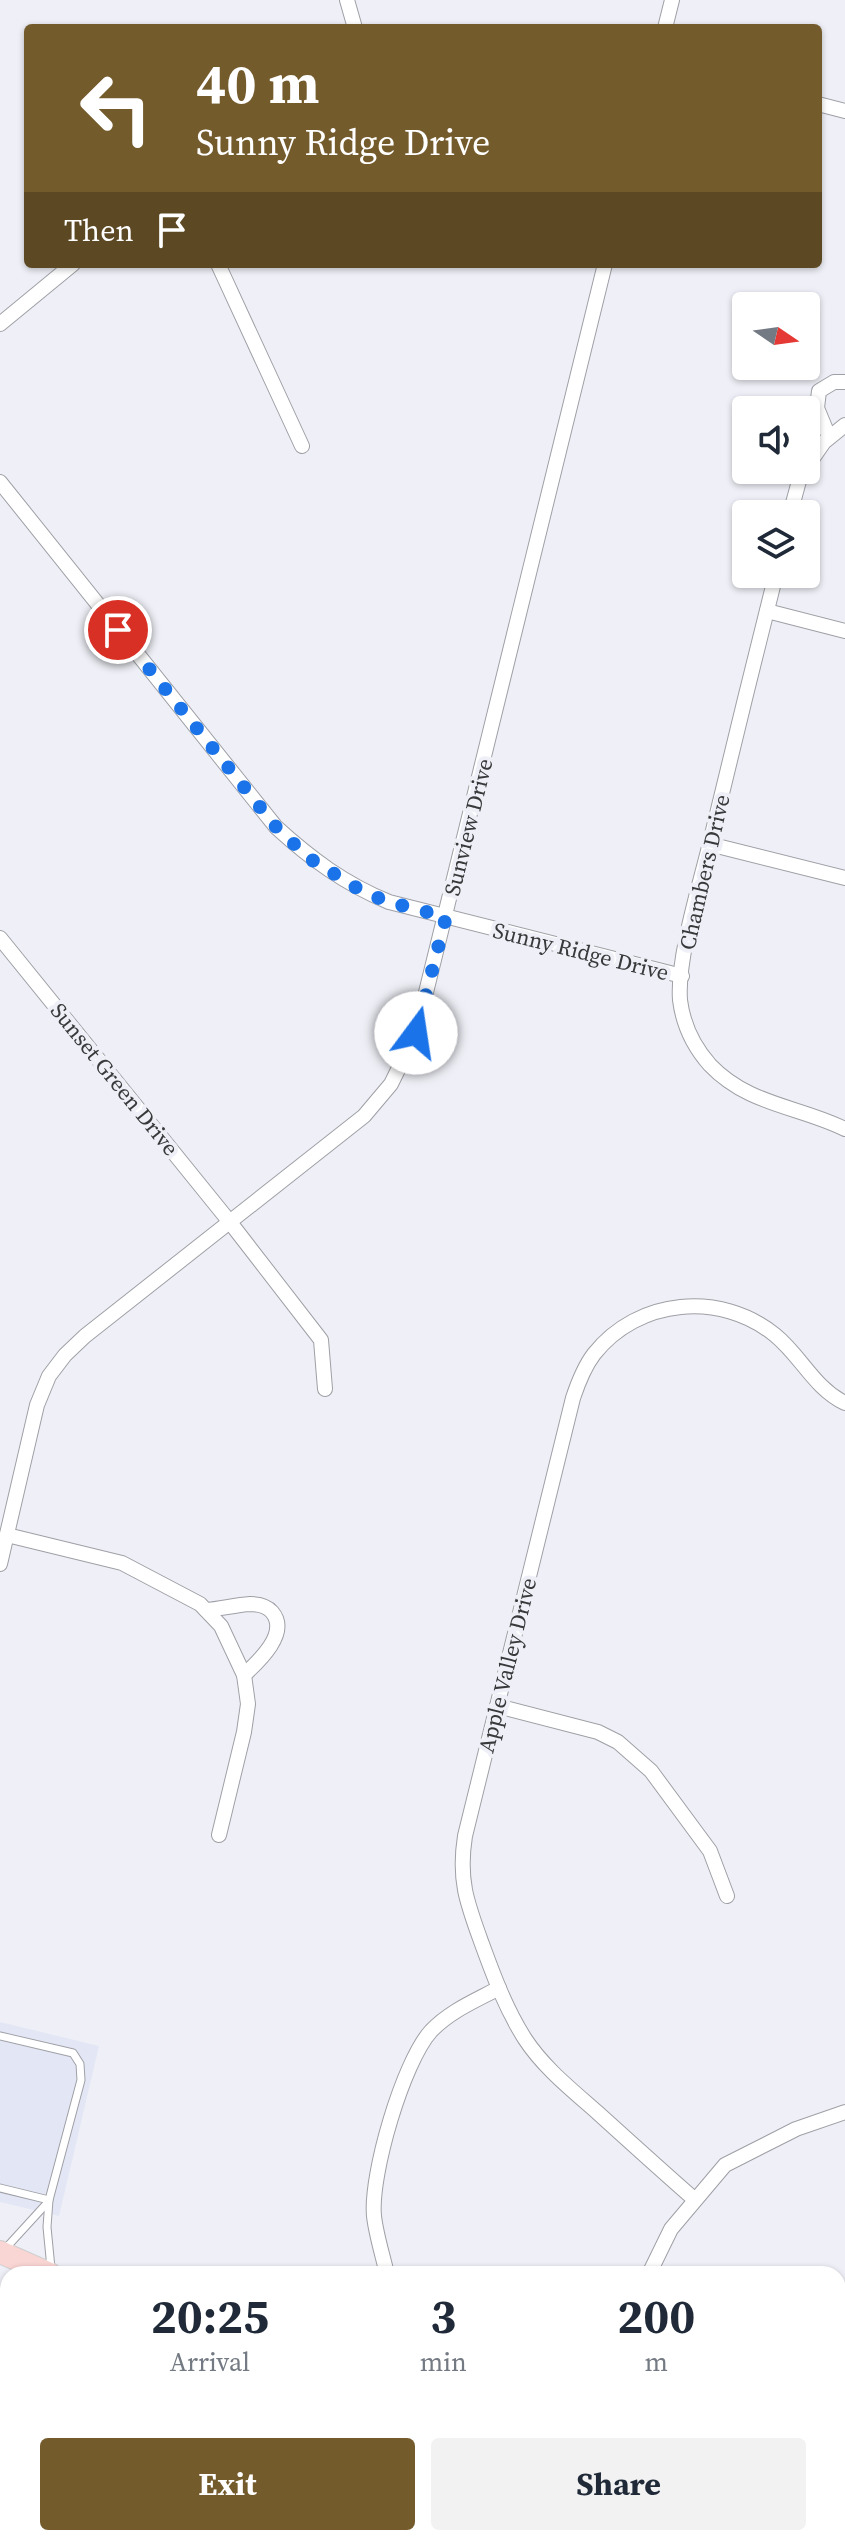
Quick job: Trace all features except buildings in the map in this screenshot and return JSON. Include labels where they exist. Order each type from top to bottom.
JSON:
[{"type":"main road","points":[[1,2252],[33,2266]]},
{"type":"street","points":[[347,0],[354,24]]},
{"type":"street","points":[[666,24],[672,0]]},
{"type":"street","points":[[822,105],[845,111]]},
{"type":"street","points":[[0,324],[68,268]]},
{"type":"street","points":[[220,268],[302,446]]},
{"type":"street","name":"Sunview Drive","points":[[0,1564],[37,1405],[49,1376],[85,1336],[364,1116],[391,1084],[416,1033],[604,268]]},
{"type":"street","points":[[829,437],[817,408],[819,391],[834,382],[845,382]]},
{"type":"street","points":[[820,450],[829,437],[845,425]]},
{"type":"street","name":"Sunny Ridge Drive","points":[[0,482],[276,827],[309,858],[363,892],[389,902],[682,976]]},
{"type":"street","name":"Chambers Drive","points":[[773,588],[709,844],[687,942],[680,997],[684,1021],[693,1042],[726,1081],[762,1100],[807,1113],[845,1129]]},
{"type":"street","points":[[767,611],[845,631]]},
{"type":"street","points":[[709,844],[845,878]]},
{"type":"street","name":"Sunset Green Drive","points":[[3,947],[229,1221],[321,1340],[325,1389]]},
{"type":"street","name":"Apple Valley Drive","points":[[694,2199],[550,2069],[527,2042],[512,2018],[470,1912],[462,1878],[465,1836],[573,1398],[592,1356],[632,1321],[652,1313],[676,1307],[720,1308],[756,1322],[777,1336],[824,1390],[845,1403]]},
{"type":"street","points":[[7,1535],[122,1563],[170,1586],[206,1610],[221,1626],[244,1675],[248,1704],[219,1835]]},
{"type":"street","points":[[206,1610],[250,1604],[267,1607],[276,1617],[278,1626],[272,1642],[263,1657],[244,1675]]},
{"type":"street","points":[[497,1706],[598,1732],[618,1742],[651,1771],[710,1851],[727,1896]]},
{"type":"street","points":[[385,2266],[374,2218],[376,2185],[394,2107],[413,2056],[431,2031],[453,2012],[499,1988]]},
{"type":"street","points":[[653,2266],[671,2229],[725,2165],[796,2129],[845,2112]]},
{"type":"lane","points":[[0,2036],[73,2053],[80,2064],[81,2080],[49,2200],[47,2227],[50,2266]]},
{"type":"lane","points":[[0,2188],[49,2200]]},
{"type":"lane","points":[[1,2252],[49,2200]]},
{"type":"shaded area","points":[[0,2022],[99,2046],[59,2216],[0,2202]]},
{"type":"route","points":[[118,630],[276,827],[309,858],[363,892],[446,917],[416,1033]]}]
